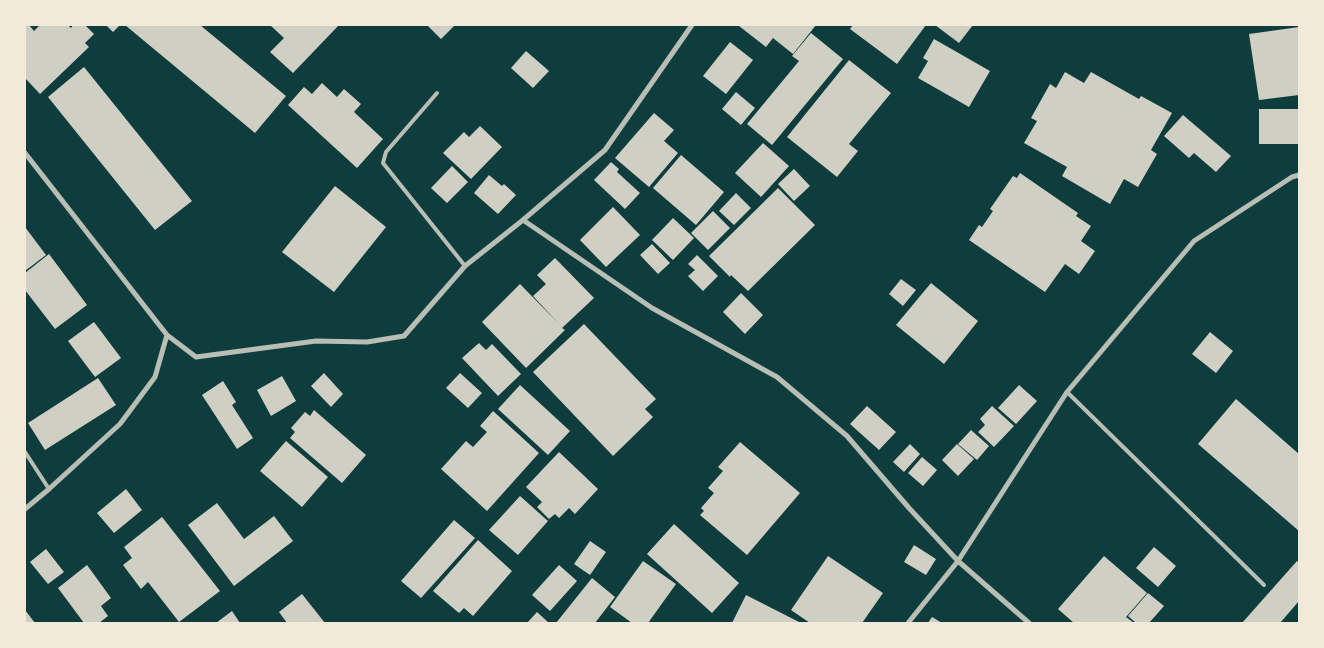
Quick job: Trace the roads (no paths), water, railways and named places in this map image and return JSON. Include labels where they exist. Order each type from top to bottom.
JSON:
[{"type":"street","points":[[25,153],[167,335],[196,357],[316,341],[367,342],[404,336],[464,266],[523,220],[605,150],[692,25]]},
{"type":"street","points":[[908,623],[958,561],[1067,392],[1194,241],[1299,174]]},
{"type":"street","points":[[523,220],[652,308],[777,377],[846,436],[958,561],[1029,623]]},
{"type":"street","points":[[25,509],[120,424],[155,377],[167,335]]},
{"type":"lane","points":[[437,93],[386,152],[383,163],[464,266]]},
{"type":"lane","points":[[1067,392],[1264,585]]},
{"type":"lane","points":[[25,452],[49,489]]}]
